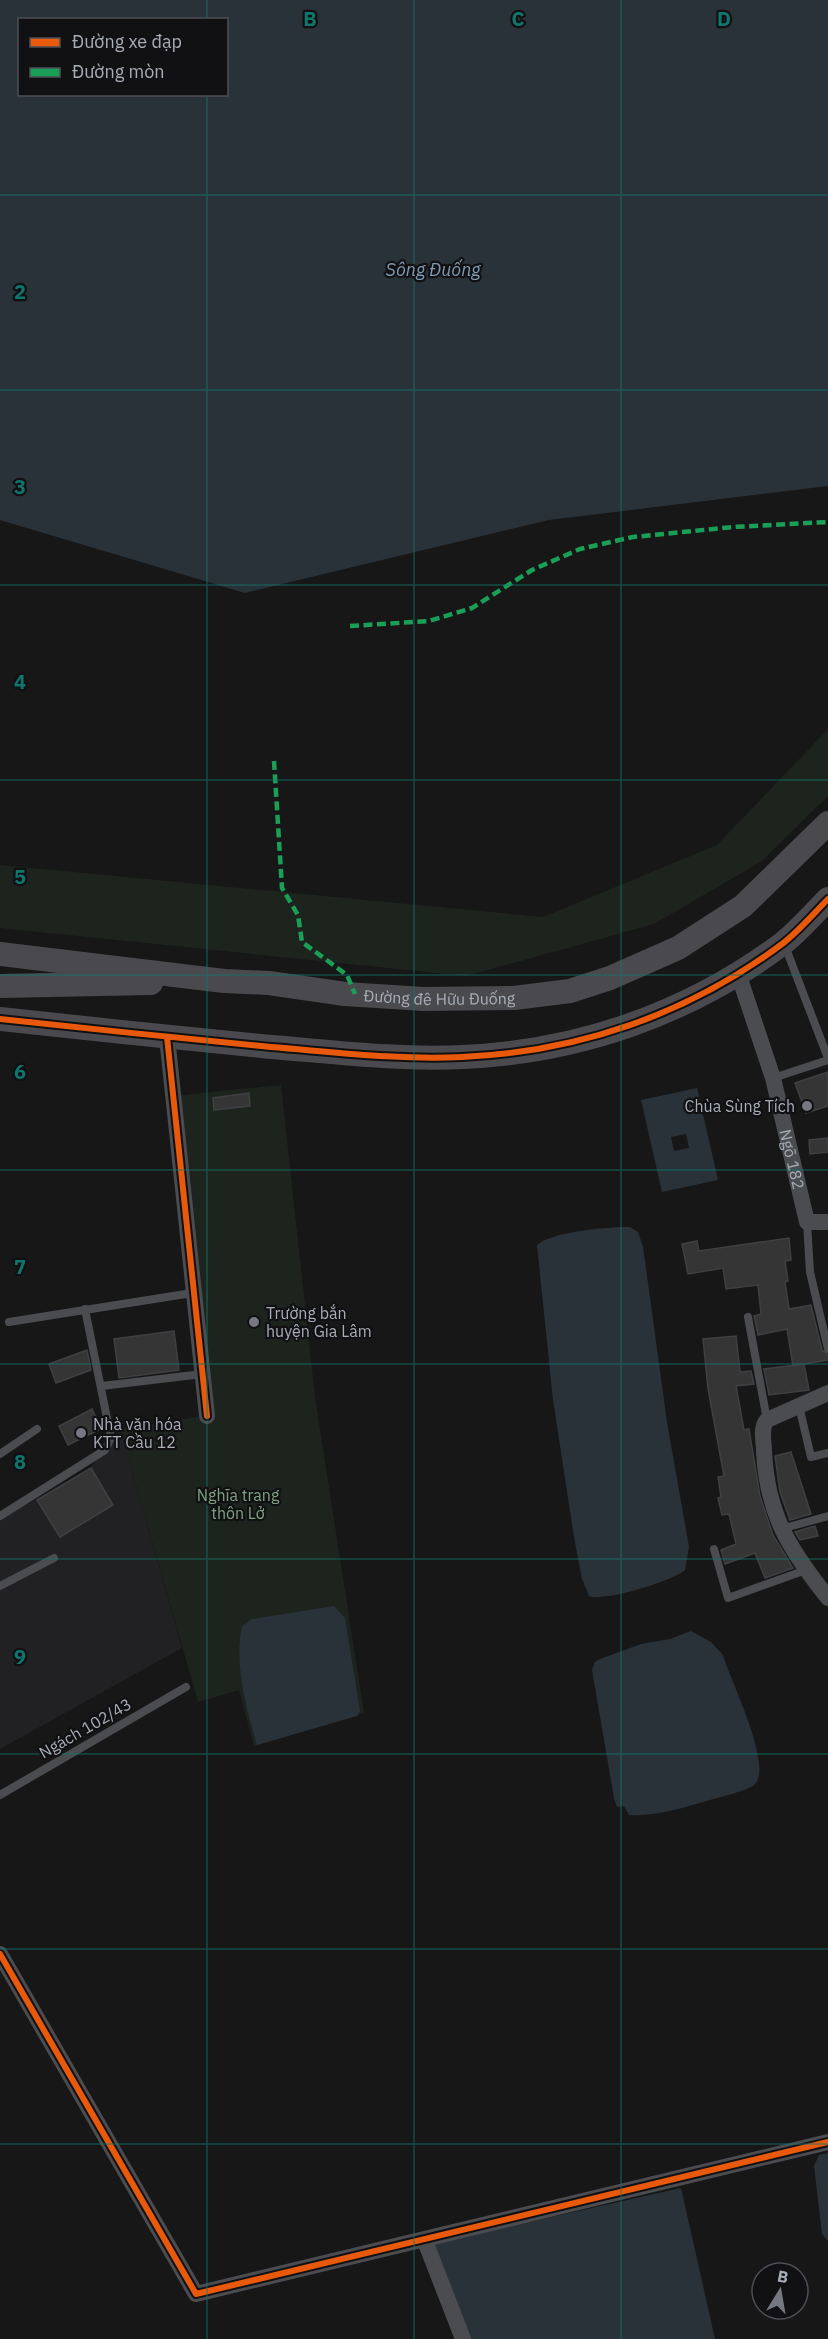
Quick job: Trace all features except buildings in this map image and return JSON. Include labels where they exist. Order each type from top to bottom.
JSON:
[{"type":"main road","name":"Đường đê Hữu Đuống","points":[[0,954],[224,981],[269,983],[345,994],[424,999],[513,998],[570,991],[610,978],[669,952],[743,906],[828,823]]},
{"type":"main road","points":[[0,1018],[167,1037],[368,1055],[461,1057],[526,1051],[586,1040],[640,1023],[688,1002],[738,974],[784,942],[828,899]]},
{"type":"main road","points":[[0,986],[224,981]]},
{"type":"street","name":"Ngõ 182","points":[[738,974],[774,1078],[807,1222]]},
{"type":"street","points":[[167,1037],[192,1293],[207,1416]]},
{"type":"street","points":[[807,1222],[828,1222]]},
{"type":"street","points":[[828,1394],[767,1420],[763,1428],[768,1494],[781,1530],[828,1598]]},
{"type":"street","points":[[0,1954],[196,2294],[425,2241],[828,2142]]},
{"type":"street","points":[[425,2241],[462,2339]]},
{"type":"lane","points":[[774,1078],[828,1059],[784,942]]},
{"type":"lane","points":[[807,1222],[810,1272],[828,1349]]},
{"type":"lane","points":[[9,1322],[192,1293]]},
{"type":"lane","points":[[0,1516],[105,1450],[111,1438],[86,1309]]},
{"type":"lane","points":[[748,1317],[767,1420]]},
{"type":"lane","points":[[102,1386],[202,1374]]},
{"type":"lane","points":[[799,1406],[812,1457],[828,1453]]},
{"type":"lane","points":[[0,1454],[37,1429]]},
{"type":"lane","points":[[781,1530],[828,1516]]},
{"type":"lane","points":[[714,1549],[728,1598],[806,1569]]},
{"type":"lane","points":[[0,1586],[54,1558]]},
{"type":"lane","name":"Ngách 102/43","points":[[0,1795],[186,1687]]},
{"type":"shaded area","points":[[120,1429],[182,1648],[0,1749],[0,1520],[90,1468]]},
{"type":"green space","points":[[828,729],[828,796],[762,861],[654,924],[466,976],[0,928],[0,865],[543,917],[717,845]]},
{"type":"green space","name":"Nghĩa trang thôn Lở","points":[[281,1085],[315,1397],[364,1713],[254,1746],[239,1690],[198,1702],[120,1429],[203,1416],[175,1096]]},
{"type":"water","name":"Sông Đuống","points":[[0,0],[828,0],[828,486],[549,520],[245,593],[0,520]]},
{"type":"water","points":[[697,1088],[718,1180],[662,1192],[641,1100]],"holes":[[[686,1134],[689,1148],[674,1151],[671,1137]]]},
{"type":"water","points":[[630,1227],[638,1232],[643,1247],[667,1422],[689,1547],[685,1570],[678,1575],[638,1589],[597,1597],[589,1596],[582,1579],[574,1537],[553,1400],[537,1245],[544,1240],[567,1233]]},
{"type":"water","points":[[334,1606],[345,1618],[360,1711],[357,1716],[257,1745],[245,1701],[240,1671],[242,1626],[252,1619]]},
{"type":"water","points":[[691,1631],[711,1642],[723,1655],[755,1742],[759,1775],[754,1785],[733,1794],[670,1811],[629,1815],[624,1806],[617,1807],[614,1798],[592,1670],[595,1662],[600,1659],[641,1644],[670,1639]]},
{"type":"water","points":[[828,2153],[828,2241],[822,2234],[814,2166],[819,2155]]},
{"type":"water","points":[[681,2188],[715,2339],[469,2339],[431,2244]]},
{"type":"marked path","points":[[350,626],[429,621],[472,608],[532,570],[580,549],[633,537],[733,527],[828,522]]},
{"type":"marked path","points":[[274,761],[282,888],[298,915],[302,942],[347,975],[355,994]]},
{"type":"cycle path","points":[[0,1019],[366,1055],[438,1058],[505,1054],[590,1038],[670,1009],[746,969],[782,944],[828,899]]},
{"type":"cycle path","points":[[167,1037],[207,1416]]},
{"type":"cycle path","points":[[0,1954],[196,2294],[828,2142]]},
{"type":"place","name":"Chùa Sùng Tích","points":[[807,1106]]},
{"type":"place","name":"Trường bắn huyện Gia Lâm","points":[[254,1322]]},
{"type":"place","name":"Nhà văn hóa KTT Cầu 12","points":[[81,1433]]}]
